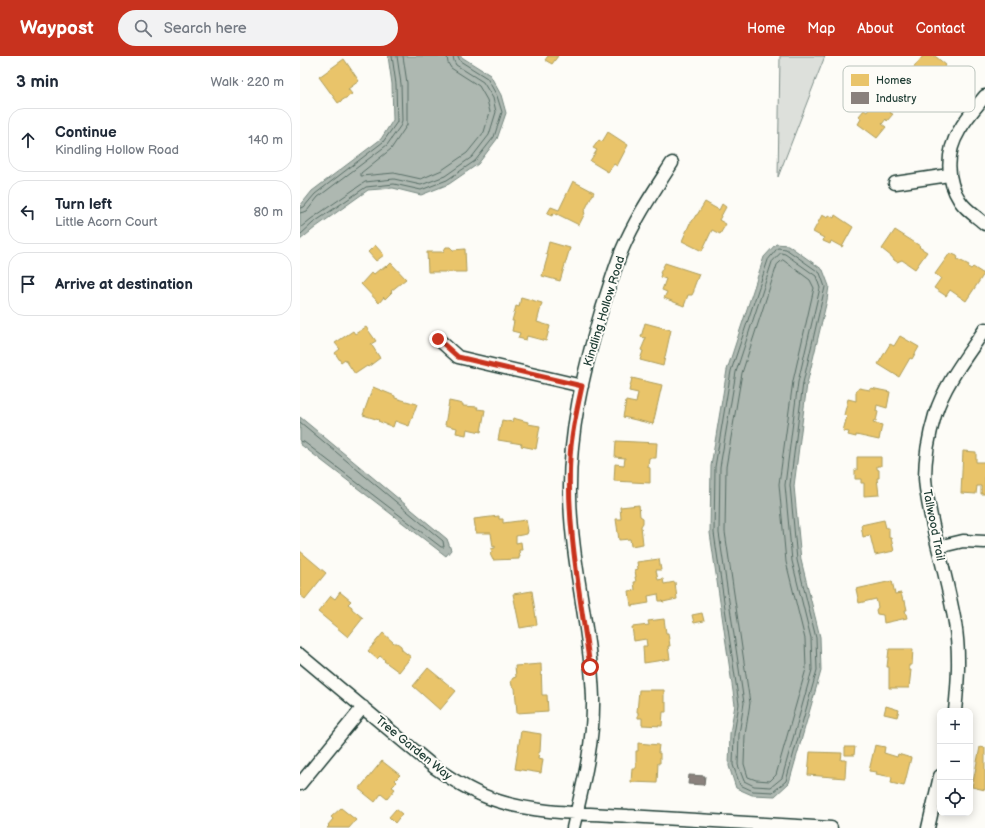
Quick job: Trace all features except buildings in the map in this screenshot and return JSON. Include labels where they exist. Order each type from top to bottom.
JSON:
[{"type":"street","points":[[975,109],[985,96]]},
{"type":"street","points":[[973,112],[959,130],[952,143],[949,156],[949,174],[960,202],[985,224]]},
{"type":"street","name":"Kindling Hollow Road","points":[[573,828],[588,760],[592,729],[593,698],[572,532],[570,458],[573,428],[593,340],[611,279],[622,249],[639,216],[672,163]]},
{"type":"street","points":[[895,184],[949,174]]},
{"type":"street","name":"Tallwood Trail","points":[[955,708],[958,683],[956,631],[928,506],[926,455],[935,414],[946,390],[985,329]]},
{"type":"street","points":[[438,339],[458,357],[582,386]]},
{"type":"street","points":[[938,547],[963,541],[985,542]]},
{"type":"street","name":"Tree Garden Way","points":[[300,655],[434,767],[455,781],[497,801],[522,807],[577,813],[831,828]]},
{"type":"street","points":[[300,784],[363,707]]},
{"type":"street","points":[[928,828],[939,780]]},
{"type":"shaded area","points":[[780,56],[825,56],[778,177]]},
{"type":"water","points":[[388,56],[460,56],[490,75],[501,95],[506,113],[497,139],[478,164],[449,184],[421,195],[393,188],[368,190],[300,240],[300,206],[312,191],[381,139],[393,120],[392,84]]},
{"type":"water","points":[[776,244],[788,245],[823,270],[829,286],[807,384],[794,486],[801,560],[820,637],[821,671],[789,783],[775,796],[752,795],[736,788],[729,766],[730,733],[735,705],[710,533],[711,466],[727,370],[764,257]]},
{"type":"water","points":[[300,417],[447,539],[451,550],[446,556],[300,444]]},
{"type":"route","points":[[438,339],[458,357],[582,386],[573,428],[570,458],[570,496],[572,532],[590,667]]}]
